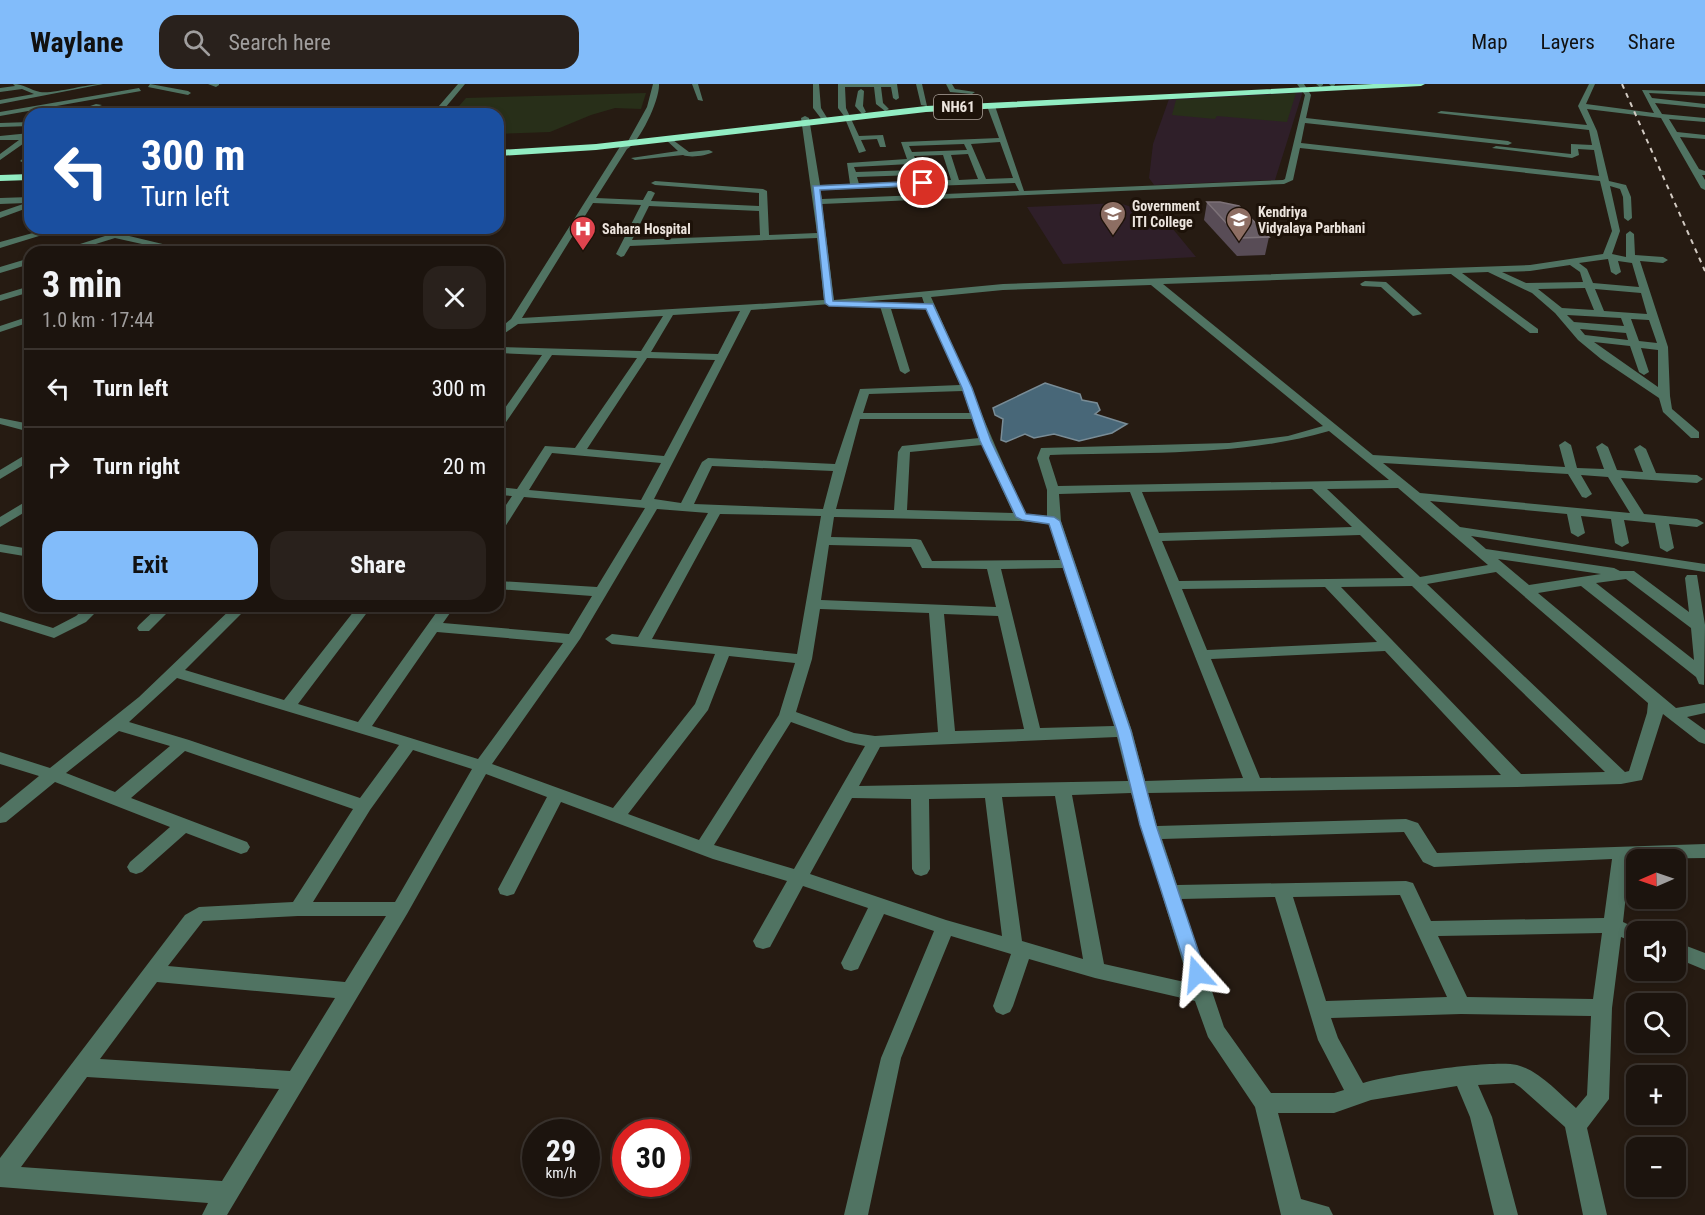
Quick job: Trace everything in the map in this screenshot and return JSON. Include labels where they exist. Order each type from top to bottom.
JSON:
[{"type":"highway","name":"NH61","points":[[626,143],[847,115],[981,104],[1350,84]]},
{"type":"highway","name":"NH61","points":[[1303,86],[1420,84]]},
{"type":"highway","name":"NH61","points":[[847,115],[925,105],[981,104]]},
{"type":"highway","name":"NH61","points":[[504,151],[669,139],[806,120]]},
{"type":"highway","points":[[0,174],[24,174]]},
{"type":"highway","points":[[0,178],[24,174]]},
{"type":"street","points":[[0,102],[100,84]]},
{"type":"street","points":[[441,108],[462,84]]},
{"type":"street","points":[[626,143],[650,94],[647,84]]},
{"type":"street","points":[[504,330],[515,321],[589,200],[652,105],[656,95],[656,84]]},
{"type":"street","points":[[695,84],[701,100]]},
{"type":"street","points":[[816,84],[817,108],[825,118]]},
{"type":"street","points":[[919,84],[925,105]]},
{"type":"street","points":[[949,84],[952,91],[972,88],[1002,140],[1024,194]]},
{"type":"street","points":[[1592,84],[1582,106],[1592,128],[1606,181],[1616,231],[1610,257],[1616,272]]},
{"type":"street","points":[[0,90],[18,85],[42,95]]},
{"type":"street","points":[[88,108],[152,85],[188,93]]},
{"type":"street","points":[[862,151],[842,108],[841,85],[895,85],[896,99]]},
{"type":"street","points":[[877,85],[880,104],[885,109]]},
{"type":"street","points":[[818,202],[1284,182],[1289,180],[1308,95],[1303,86]]},
{"type":"street","points":[[35,108],[140,90]]},
{"type":"street","points":[[1705,94],[1645,90],[1650,101],[1701,172],[1705,188]]},
{"type":"street","points":[[861,91],[859,106],[862,112]]},
{"type":"street","points":[[1650,101],[1705,99]]},
{"type":"street","points":[[1650,101],[1705,106]]},
{"type":"street","points":[[1650,101],[1705,112]]},
{"type":"street","points":[[1582,106],[1705,120]]},
{"type":"street","points":[[0,114],[24,110]]},
{"type":"street","points":[[0,120],[24,112]]},
{"type":"street","points":[[1441,112],[1592,128]]},
{"type":"street","points":[[806,120],[832,303]]},
{"type":"street","points":[[1301,120],[1508,143]]},
{"type":"street","points":[[0,125],[24,124]]},
{"type":"street","points":[[1669,125],[1705,129]]},
{"type":"street","points":[[1674,134],[1705,137]]},
{"type":"street","points":[[1450,136],[1572,156],[1575,155],[1574,146],[1598,148]]},
{"type":"street","points":[[856,138],[880,137],[883,145]]},
{"type":"street","points":[[0,138],[24,139]]},
{"type":"street","points":[[669,139],[689,155],[709,152]]},
{"type":"street","points":[[923,183],[904,144],[1002,140]]},
{"type":"street","points":[[2,155],[24,141]]},
{"type":"street","points":[[967,141],[983,181]]},
{"type":"street","points":[[1297,145],[1606,181],[1623,187],[1627,197],[1628,218]]},
{"type":"street","points":[[635,158],[685,152]]},
{"type":"street","points":[[855,186],[849,166],[852,165],[946,152],[971,152]]},
{"type":"street","points":[[946,152],[956,182]]},
{"type":"street","points":[[852,175],[917,172]]},
{"type":"street","points":[[621,254],[656,180],[763,190],[765,238]]},
{"type":"street","points":[[816,188],[1017,180]]},
{"type":"street","points":[[0,201],[24,200]]},
{"type":"street","points":[[589,200],[648,201],[763,209]]},
{"type":"street","points":[[0,215],[24,206]]},
{"type":"street","points":[[0,245],[44,234]]},
{"type":"street","points":[[79,246],[119,234]]},
{"type":"street","points":[[1630,234],[1630,256]]},
{"type":"street","points":[[116,235],[165,246]]},
{"type":"street","points":[[626,243],[822,235]]},
{"type":"street","points":[[0,236],[12,241]]},
{"type":"street","points":[[78,238],[89,243]]},
{"type":"street","points":[[1630,256],[1636,261],[1663,347],[1664,396],[1669,413],[1695,435]]},
{"type":"street","points":[[515,321],[832,303],[1003,287],[1489,270],[1530,268],[1610,257],[1661,257]]},
{"type":"street","points":[[1572,262],[1583,269],[1600,314]]},
{"type":"street","points":[[0,270],[24,263]]},
{"type":"street","points":[[1489,270],[1535,291],[1559,311],[1582,338],[1608,359],[1664,396]]},
{"type":"street","points":[[1453,271],[1534,331]]},
{"type":"street","points":[[1357,275],[1365,284]]},
{"type":"street","points":[[1153,281],[1398,484],[1416,496],[1656,701],[1705,738]]},
{"type":"street","points":[[1339,284],[1383,284],[1417,314]]},
{"type":"street","points":[[1523,286],[1589,285],[1646,291]]},
{"type":"street","points":[[0,298],[24,291]]},
{"type":"street","points":[[925,294],[967,388],[986,441],[1022,517]]},
{"type":"street","points":[[832,303],[930,306]]},
{"type":"street","points":[[885,306],[905,371]]},
{"type":"street","points":[[214,1215],[400,909],[482,766],[573,639],[602,592],[650,503],[667,460],[747,308]]},
{"type":"street","points":[[1559,311],[1654,317]]},
{"type":"street","points":[[580,450],[670,312]]},
{"type":"street","points":[[1625,315],[1644,372]]},
{"type":"street","points":[[0,329],[24,322]]},
{"type":"street","points":[[1571,325],[1630,330]]},
{"type":"street","points":[[1582,338],[1663,347]]},
{"type":"street","points":[[504,350],[722,357]]},
{"type":"street","points":[[504,417],[550,350]]},
{"type":"street","points":[[703,848],[787,715],[804,659],[828,513],[839,468],[855,416],[867,390],[967,388]]},
{"type":"street","points":[[855,416],[977,416]]},
{"type":"street","points":[[0,421],[24,427]]},
{"type":"street","points":[[1320,1215],[1293,1212],[1264,1103],[1215,1031],[1137,787],[1124,731],[1054,521],[1053,490],[1043,458],[1045,451],[1229,447],[1289,439],[1331,428]]},
{"type":"street","points":[[900,515],[906,449],[986,441]]},
{"type":"street","points":[[1565,445],[1572,471],[1586,494]]},
{"type":"street","points":[[1602,447],[1612,473],[1639,517]]},
{"type":"street","points":[[1640,449],[1652,476]]},
{"type":"street","points":[[504,519],[548,450],[580,450],[667,460]]},
{"type":"street","points":[[1369,458],[1697,479]]},
{"type":"street","points":[[0,476],[24,460]]},
{"type":"street","points":[[686,507],[708,462],[839,468]]},
{"type":"street","points":[[1314,484],[1621,778]]},
{"type":"street","points":[[1053,490],[1398,484]]},
{"type":"street","points":[[1134,487],[1254,784]]},
{"type":"street","points":[[504,491],[716,510],[1022,517],[1054,521]]},
{"type":"street","points":[[1416,496],[1697,523]]},
{"type":"street","points":[[0,523],[24,507]]},
{"type":"street","points":[[643,642],[716,510]]},
{"type":"street","points":[[1573,511],[1578,533]]},
{"type":"street","points":[[1617,515],[1622,543]]},
{"type":"street","points":[[1661,519],[1667,548]]},
{"type":"street","points":[[1456,530],[1705,568]]},
{"type":"street","points":[[1154,537],[1363,531]]},
{"type":"street","points":[[824,541],[914,543],[919,545],[927,565],[1068,564]]},
{"type":"street","points":[[0,548],[24,552]]},
{"type":"street","points":[[1479,552],[1623,575]]},
{"type":"street","points":[[993,565],[1033,734]]},
{"type":"street","points":[[1173,585],[1417,582],[1498,567]]},
{"type":"street","points":[[1527,590],[1631,575],[1699,627]]},
{"type":"street","points":[[1692,578],[1704,679]]},
{"type":"street","points":[[1584,581],[1704,679]]},
{"type":"street","points":[[1329,583],[1517,782]]},
{"type":"street","points":[[504,585],[602,592]]},
{"type":"street","points":[[814,604],[1004,612]]},
{"type":"street","points":[[936,609],[947,737]]},
{"type":"street","points":[[0,616],[56,633],[89,612]]},
{"type":"street","points":[[144,628],[161,612]]},
{"type":"street","points":[[0,817],[145,701],[236,612]]},
{"type":"street","points":[[288,706],[360,612]]},
{"type":"street","points":[[362,728],[444,612]]},
{"type":"street","points":[[434,627],[573,639]]},
{"type":"street","points":[[612,639],[804,659]]},
{"type":"street","points":[[1201,655],[1389,646]]},
{"type":"street","points":[[617,816],[702,706],[723,652]]},
{"type":"street","points":[[174,672],[410,742],[482,766],[703,848],[798,877],[945,927],[1095,970],[1203,994]]},
{"type":"street","points":[[845,792],[920,794],[1254,784],[1517,782],[1621,778],[1636,776],[1656,701]]},
{"type":"street","points":[[1673,714],[1705,708]]},
{"type":"street","points":[[787,715],[852,738],[875,742],[947,737],[1124,731]]},
{"type":"street","points":[[116,724],[183,744],[364,806]]},
{"type":"street","points":[[298,909],[364,806],[410,742]]},
{"type":"street","points":[[763,941],[875,742]]},
{"type":"street","points":[[118,799],[183,744]]},
{"type":"street","points":[[0,758],[51,774],[241,847]]},
{"type":"street","points":[[1062,789],[1095,970]]},
{"type":"street","points":[[993,791],[1017,949],[1003,1006]]},
{"type":"street","points":[[507,890],[558,794]]},
{"type":"street","points":[[920,794],[921,869]]},
{"type":"street","points":[[136,867],[184,825]]},
{"type":"street","points":[[1151,833],[1406,825],[1412,828],[1429,857],[1434,860],[1705,851]]},
{"type":"street","points":[[1595,1215],[1576,1134],[1577,1123],[1598,1099],[1602,1008],[1622,852]]},
{"type":"street","points":[[1170,892],[1406,888],[1461,1005]]},
{"type":"street","points":[[1282,890],[1333,1052],[1357,1094]]},
{"type":"street","points":[[851,963],[879,904]]},
{"type":"street","points":[[0,1176],[151,973],[199,914],[298,909],[400,909]]},
{"type":"street","points":[[1425,929],[1611,925],[1626,931]]},
{"type":"street","points":[[856,1215],[891,1058],[945,927]]},
{"type":"street","points":[[1686,954],[1705,962]]},
{"type":"street","points":[[151,973],[350,991]]},
{"type":"street","points":[[1318,1010],[1461,1005],[1602,1008]]},
{"type":"street","points":[[81,1067],[296,1081]]},
{"type":"street","points":[[1264,1103],[1334,1103],[1357,1094],[1463,1076],[1521,1076],[1577,1123]]},
{"type":"street","points":[[1463,1076],[1481,1117],[1506,1215]]},
{"type":"street","points":[[0,1176],[228,1192]]},
{"type":"shaded area","points":[[1303,91],[1275,180],[1154,185],[1149,178],[1153,144],[1169,99]]},
{"type":"shaded area","name":"Government ITI College","points":[[1119,203],[1163,217],[1196,257],[1063,264],[1027,207]]},
{"type":"green space","points":[[646,93],[641,109],[615,108],[550,132],[504,134],[504,108],[457,108],[466,98]]},
{"type":"green space","points":[[1296,93],[1287,122],[1172,115],[1176,100]]},
{"type":"water","points":[[1045,383],[1080,394],[1082,400],[1097,403],[1100,410],[1095,414],[1127,424],[1112,433],[1079,441],[1054,434],[1034,438],[1025,434],[1006,442],[1001,440],[1003,419],[995,415],[993,408]]},
{"type":"building","points":[[1207,202],[1239,206],[1269,237],[1240,238]]},
{"type":"railway","points":[[1622,84],[1705,271]]},
{"type":"place","name":"Government ITI College","points":[[1113,237]]},
{"type":"place","name":"Kendriya Vidyalaya Parbhani","points":[[1239,243]]},
{"type":"place","name":"Sahara Hospital","points":[[583,252]]},
{"type":"route","points":[[923,183],[816,188],[829,303],[930,306],[967,388],[986,441],[1022,517],[1054,521],[1124,731],[1148,825],[1197,974]]}]
